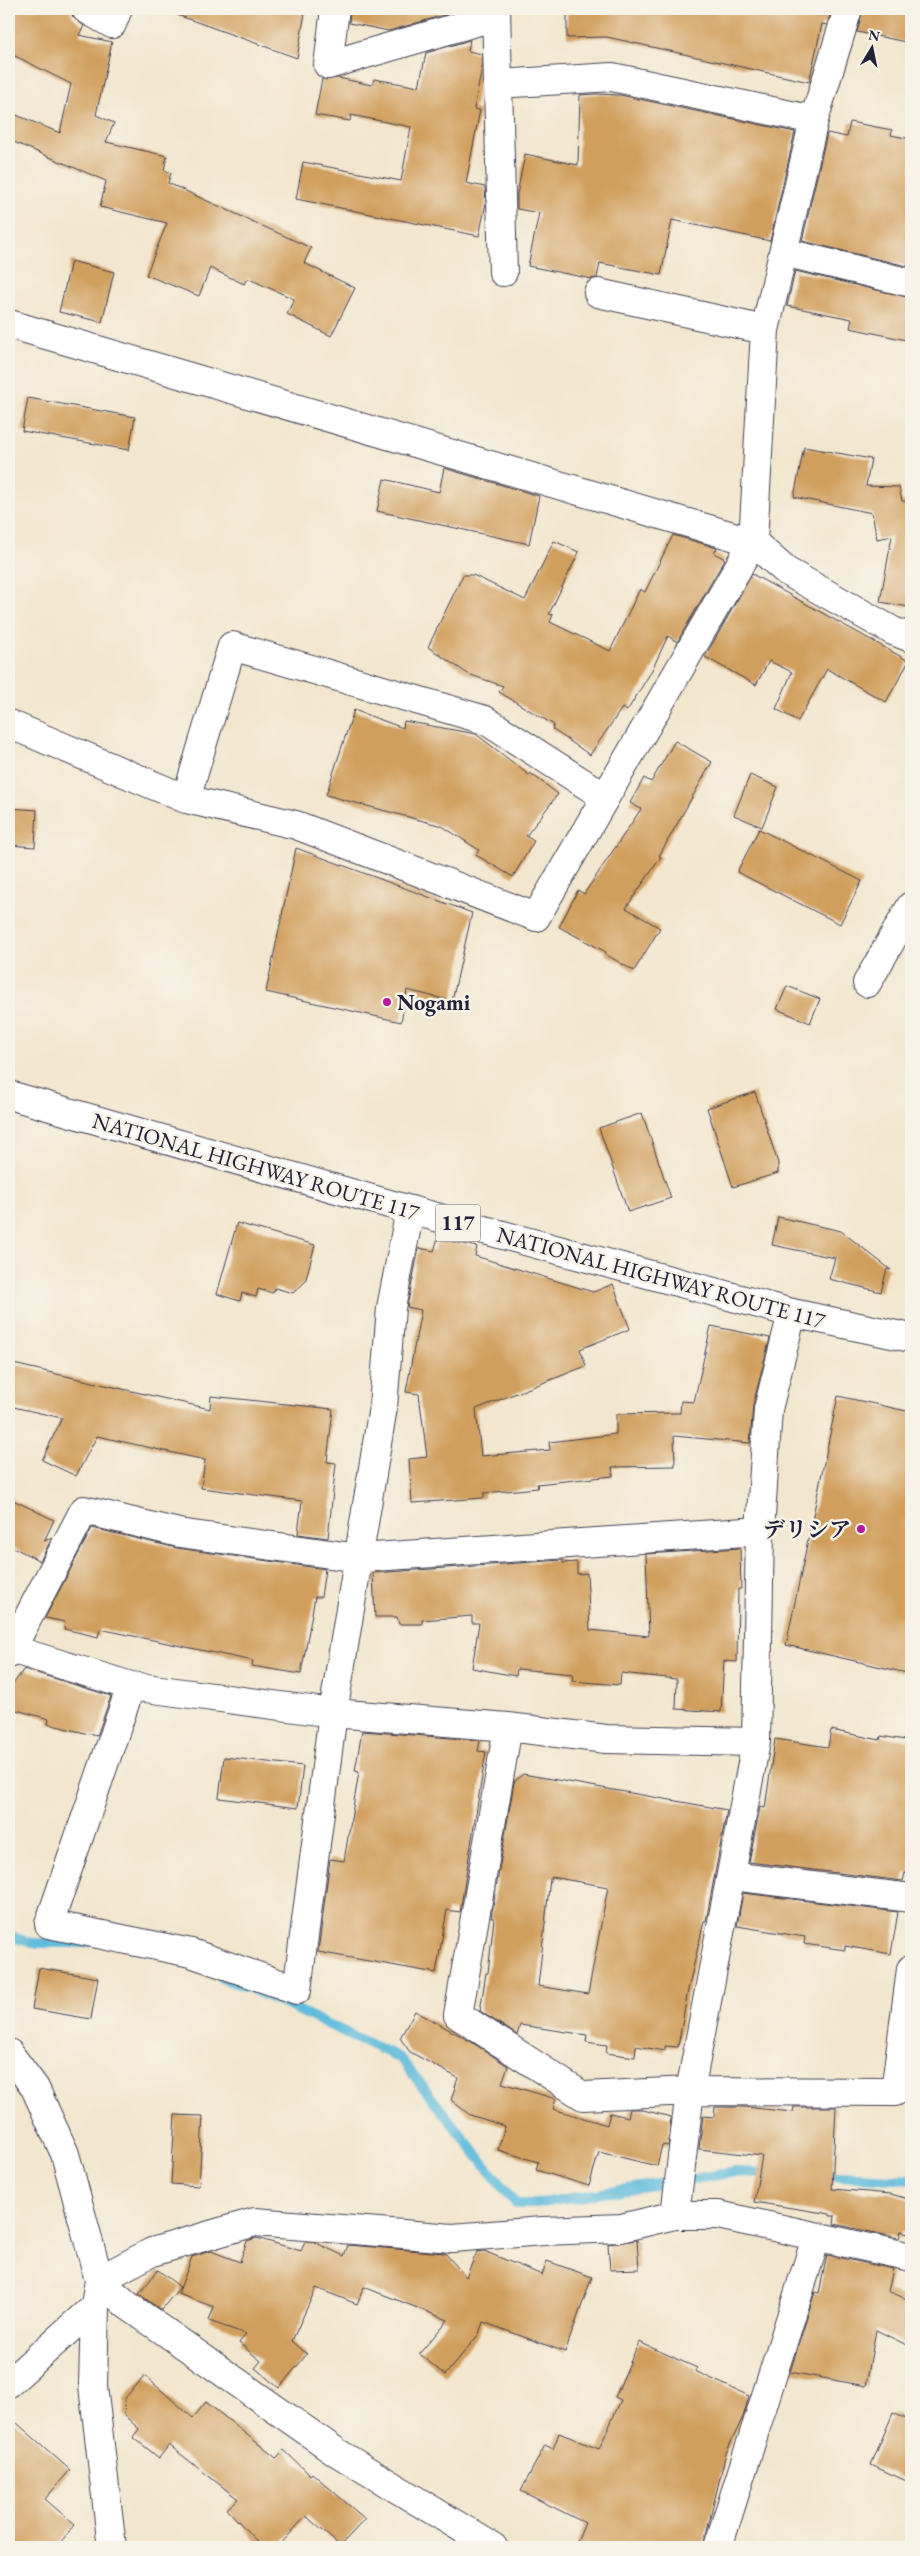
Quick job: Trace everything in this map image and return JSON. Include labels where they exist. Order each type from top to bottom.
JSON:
[{"type":"main road","points":[[86,9],[112,24],[118,9]]},
{"type":"main road","points":[[335,9],[328,65],[496,12],[503,272]]},
{"type":"main road","points":[[9,724],[186,799],[296,825],[536,917],[753,542],[765,330],[814,120],[848,9]]},
{"type":"main road","points":[[498,84],[612,77],[814,120]]},
{"type":"main road","points":[[783,252],[911,283]]},
{"type":"main road","points":[[598,293],[765,330]]},
{"type":"main road","points":[[9,324],[753,542],[786,571],[894,631],[911,638]]},
{"type":"main road","points":[[186,799],[232,646],[485,720],[606,796]]},
{"type":"main road","points":[[867,983],[911,906]]},
{"type":"main road","name":"NATIONAL HIGHWAY ROUTE 117","points":[[9,1095],[410,1210],[792,1313],[911,1338]]},
{"type":"main road","points":[[131,1686],[49,1924],[191,1953],[297,1990],[333,1713],[383,1407],[391,1308],[410,1210]]},
{"type":"main road","points":[[675,2215],[690,2091],[756,1742],[760,1531],[768,1409],[792,1313]]},
{"type":"main road","points":[[756,1742],[606,1739],[508,1727],[333,1713],[131,1686],[10,1652],[84,1510],[179,1533],[359,1558],[760,1531]]},
{"type":"main road","points":[[508,1727],[458,2016],[583,2096],[690,2091],[895,2092],[911,1969]]},
{"type":"main road","points":[[731,1876],[911,1898]]},
{"type":"main road","points":[[9,2054],[35,2088],[65,2154],[99,2280],[95,2306],[93,2386],[112,2547]]},
{"type":"main road","points":[[99,2280],[152,2252],[255,2222],[452,2238],[543,2231],[621,2228],[675,2215],[718,2215],[816,2238],[911,2257]]},
{"type":"main road","points":[[718,2547],[816,2238]]},
{"type":"main road","points":[[99,2280],[127,2306],[338,2453],[493,2547]]},
{"type":"main road","points":[[9,2383],[95,2306]]},
{"type":"building","points":[[9,9],[70,9],[73,17],[84,26],[79,35],[112,42],[96,115],[114,123],[106,142],[167,156],[164,170],[171,173],[168,183],[311,248],[304,263],[355,288],[331,336],[287,314],[294,299],[247,278],[244,284],[210,268],[199,296],[146,275],[167,223],[100,207],[106,181],[9,140],[9,112],[60,133],[71,84],[9,53]]},
{"type":"building","points":[[169,9],[278,9],[305,13],[297,58],[169,12]]},
{"type":"building","points":[[350,9],[465,9],[389,31],[349,23]]},
{"type":"building","points":[[567,9],[832,9],[827,25],[822,24],[809,82],[607,37],[567,38]]},
{"type":"building","points":[[863,9],[911,9],[911,43],[857,32]]},
{"type":"building","points":[[470,40],[468,51],[482,54],[482,67],[474,109],[480,110],[466,183],[485,187],[486,203],[479,236],[296,199],[303,162],[401,181],[411,127],[351,115],[350,121],[315,115],[322,79],[338,78],[372,85],[374,79],[419,87],[426,53]]},
{"type":"building","points":[[580,95],[620,95],[795,132],[770,241],[672,220],[661,275],[600,263],[597,278],[592,279],[528,266],[539,213],[517,209],[517,194],[525,154],[578,165]]},
{"type":"building","points":[[850,122],[892,130],[891,135],[911,139],[911,267],[802,241],[827,133],[847,137]]},
{"type":"building","points":[[71,261],[114,272],[102,322],[59,312]]},
{"type":"building","points":[[795,271],[911,298],[911,341],[850,328],[852,319],[787,306]]},
{"type":"building","points":[[28,398],[135,417],[129,450],[22,431]]},
{"type":"building","points":[[804,447],[871,459],[866,486],[899,487],[902,501],[911,502],[911,594],[909,607],[880,602],[892,536],[877,539],[872,513],[794,497]]},
{"type":"building","points":[[444,468],[539,496],[529,544],[377,511],[384,479],[439,492]]},
{"type":"building","points":[[673,535],[717,548],[714,553],[725,559],[677,642],[668,636],[651,672],[627,711],[622,708],[590,755],[552,729],[554,725],[499,692],[503,686],[468,674],[428,647],[463,575],[473,575],[525,600],[554,541],[579,552],[549,614],[553,615],[550,622],[610,651],[640,589],[645,592]]},
{"type":"building","points":[[752,574],[909,661],[886,702],[827,669],[798,721],[776,709],[792,672],[769,661],[756,685],[705,657]]},
{"type":"building","points":[[354,710],[403,728],[404,721],[476,734],[529,775],[530,773],[558,794],[526,836],[534,841],[513,877],[476,855],[479,850],[442,826],[326,795]]},
{"type":"building","points":[[675,741],[712,762],[659,856],[661,857],[626,908],[660,928],[634,971],[605,954],[606,952],[559,927],[578,890],[584,894],[641,809],[630,803],[644,778],[651,782]]},
{"type":"building","points":[[750,775],[778,787],[762,827],[734,815]]},
{"type":"building","points":[[11,808],[37,810],[35,847],[9,845]]},
{"type":"building","points":[[759,829],[862,881],[840,924],[737,872]]},
{"type":"building","points":[[296,848],[472,913],[452,1001],[407,990],[401,1022],[266,992]]},
{"type":"building","points":[[787,986],[820,999],[810,1023],[777,1009]]},
{"type":"building","points":[[755,1092],[778,1163],[778,1173],[733,1187],[707,1108]]},
{"type":"building","points":[[642,1113],[671,1198],[628,1212],[599,1128]]},
{"type":"building","points":[[778,1217],[841,1231],[891,1270],[887,1269],[881,1292],[829,1279],[835,1258],[772,1245]]},
{"type":"building","points":[[237,1223],[315,1245],[305,1282],[293,1293],[275,1288],[273,1293],[258,1289],[256,1297],[242,1293],[240,1301],[217,1294]]},
{"type":"building","points":[[438,1238],[477,1247],[475,1256],[593,1292],[613,1284],[630,1329],[580,1349],[586,1366],[476,1409],[481,1456],[550,1450],[549,1442],[616,1434],[616,1414],[680,1413],[681,1401],[694,1402],[711,1326],[770,1338],[753,1405],[750,1443],[674,1436],[675,1466],[612,1467],[613,1476],[537,1484],[538,1488],[484,1493],[484,1498],[412,1503],[409,1459],[427,1457],[419,1394],[406,1392],[421,1310],[407,1307],[419,1248],[434,1251]]},
{"type":"building","points":[[9,1363],[210,1409],[211,1396],[333,1409],[327,1462],[336,1463],[328,1538],[298,1534],[302,1501],[201,1488],[205,1460],[97,1436],[76,1476],[42,1460],[62,1418],[9,1406]]},
{"type":"building","name":"デリシア","points":[[838,1396],[911,1412],[911,1674],[786,1645]]},
{"type":"building","points":[[9,1498],[54,1520],[44,1541],[52,1538],[40,1561],[9,1545]]},
{"type":"building","points":[[92,1528],[177,1548],[325,1569],[321,1597],[315,1597],[301,1674],[252,1666],[253,1661],[100,1629],[98,1637],[64,1629],[65,1622],[45,1618]]},
{"type":"building","points":[[740,1548],[741,1589],[738,1589],[737,1662],[724,1661],[721,1712],[676,1709],[677,1679],[621,1673],[620,1685],[572,1681],[573,1674],[517,1669],[516,1676],[472,1668],[479,1623],[472,1623],[472,1616],[422,1620],[422,1624],[399,1624],[397,1617],[375,1617],[373,1573],[563,1560],[563,1563],[577,1562],[577,1574],[587,1573],[590,1630],[649,1636],[646,1554]]},
{"type":"building","points":[[24,1669],[111,1696],[97,1736],[48,1724],[49,1719],[9,1708],[9,1690]]},
{"type":"building","points":[[831,1730],[880,1740],[881,1736],[911,1741],[911,1874],[905,1873],[903,1881],[749,1862],[760,1807],[765,1808],[775,1739],[828,1747]]},
{"type":"building","points":[[362,1731],[477,1740],[480,1741],[478,1751],[486,1752],[460,1912],[447,1910],[436,1973],[318,1952],[330,1859],[344,1861],[359,1772],[355,1771]]},
{"type":"building","points":[[224,1757],[303,1766],[298,1808],[219,1798]]},
{"type":"building","points":[[523,1774],[727,1810],[706,1921],[704,1921],[688,1990],[678,2047],[665,2046],[665,2051],[636,2046],[635,2057],[606,2053],[607,2045],[586,2042],[587,2035],[520,2025],[517,2035],[480,2011],[486,1973],[488,1973],[494,1918],[491,1918],[514,1782]],"holes":[[[552,1877],[608,1887],[588,1994],[538,1986],[550,1879]]]},
{"type":"building","points":[[743,1893],[898,1912],[891,1954],[845,1946],[845,1950],[804,1944],[805,1937],[737,1926]]},
{"type":"building","points":[[39,1968],[98,1978],[91,2019],[32,2009]]},
{"type":"building","points":[[415,2011],[470,2041],[508,2066],[502,2083],[556,2099],[553,2109],[607,2125],[610,2113],[628,2117],[630,2109],[639,2109],[671,2117],[668,2146],[662,2145],[657,2166],[599,2152],[589,2186],[536,2170],[538,2162],[498,2150],[505,2126],[470,2115],[451,2100],[458,2078],[410,2052],[400,2038]]},
{"type":"building","points":[[715,2107],[744,2107],[793,2112],[794,2107],[836,2107],[832,2189],[891,2194],[911,2200],[911,2234],[901,2231],[899,2238],[834,2224],[835,2216],[830,2216],[830,2214],[754,2202],[762,2156],[699,2149],[703,2116],[714,2117]]},
{"type":"building","points":[[175,2115],[203,2116],[199,2186],[171,2184]]},
{"type":"building","points":[[257,2238],[301,2251],[305,2242],[314,2242],[344,2256],[348,2245],[445,2253],[466,2277],[477,2252],[484,2251],[542,2275],[547,2261],[592,2277],[565,2352],[483,2322],[479,2334],[445,2375],[419,2354],[448,2320],[364,2287],[357,2304],[316,2288],[292,2341],[307,2354],[279,2388],[255,2368],[261,2361],[239,2343],[246,2334],[209,2321],[214,2307],[178,2294],[192,2257],[211,2251],[240,2262],[247,2241]]},
{"type":"building","points":[[637,2240],[639,2269],[610,2270],[608,2244]]},
{"type":"building","points":[[827,2255],[893,2269],[888,2291],[911,2301],[911,2347],[876,2330],[866,2386],[790,2372],[815,2292],[819,2293]]},
{"type":"building","points":[[158,2270],[180,2287],[161,2310],[139,2294]]},
{"type":"building","points":[[639,2342],[697,2368],[695,2371],[749,2396],[743,2417],[726,2453],[703,2547],[575,2547],[585,2523],[521,2491],[545,2445],[553,2449],[559,2433],[599,2449],[621,2400],[615,2397]]},
{"type":"building","points":[[145,2376],[193,2418],[206,2402],[276,2458],[284,2450],[310,2475],[312,2473],[365,2519],[340,2546],[306,2516],[278,2547],[262,2547],[227,2509],[238,2499],[169,2445],[159,2458],[133,2437],[139,2429],[124,2415],[125,2398]]},
{"type":"building","points":[[893,2413],[911,2421],[911,2483],[871,2465]]},
{"type":"building","points":[[9,2416],[70,2470],[45,2499],[75,2525],[59,2544],[46,2547],[9,2547]]},
{"type":"waterway","points":[[9,1936],[33,1943],[87,1943]]},
{"type":"waterway","points":[[221,1978],[250,1988],[400,2058],[516,2204],[535,2204],[670,2182]]},
{"type":"waterway","points":[[688,2180],[735,2172],[772,2173]]},
{"type":"waterway","points":[[821,2175],[911,2180]]},
{"type":"place","name":"Nogami","points":[[387,1002]]},
{"type":"place","name":"デリシア","points":[[861,1529]]}]
